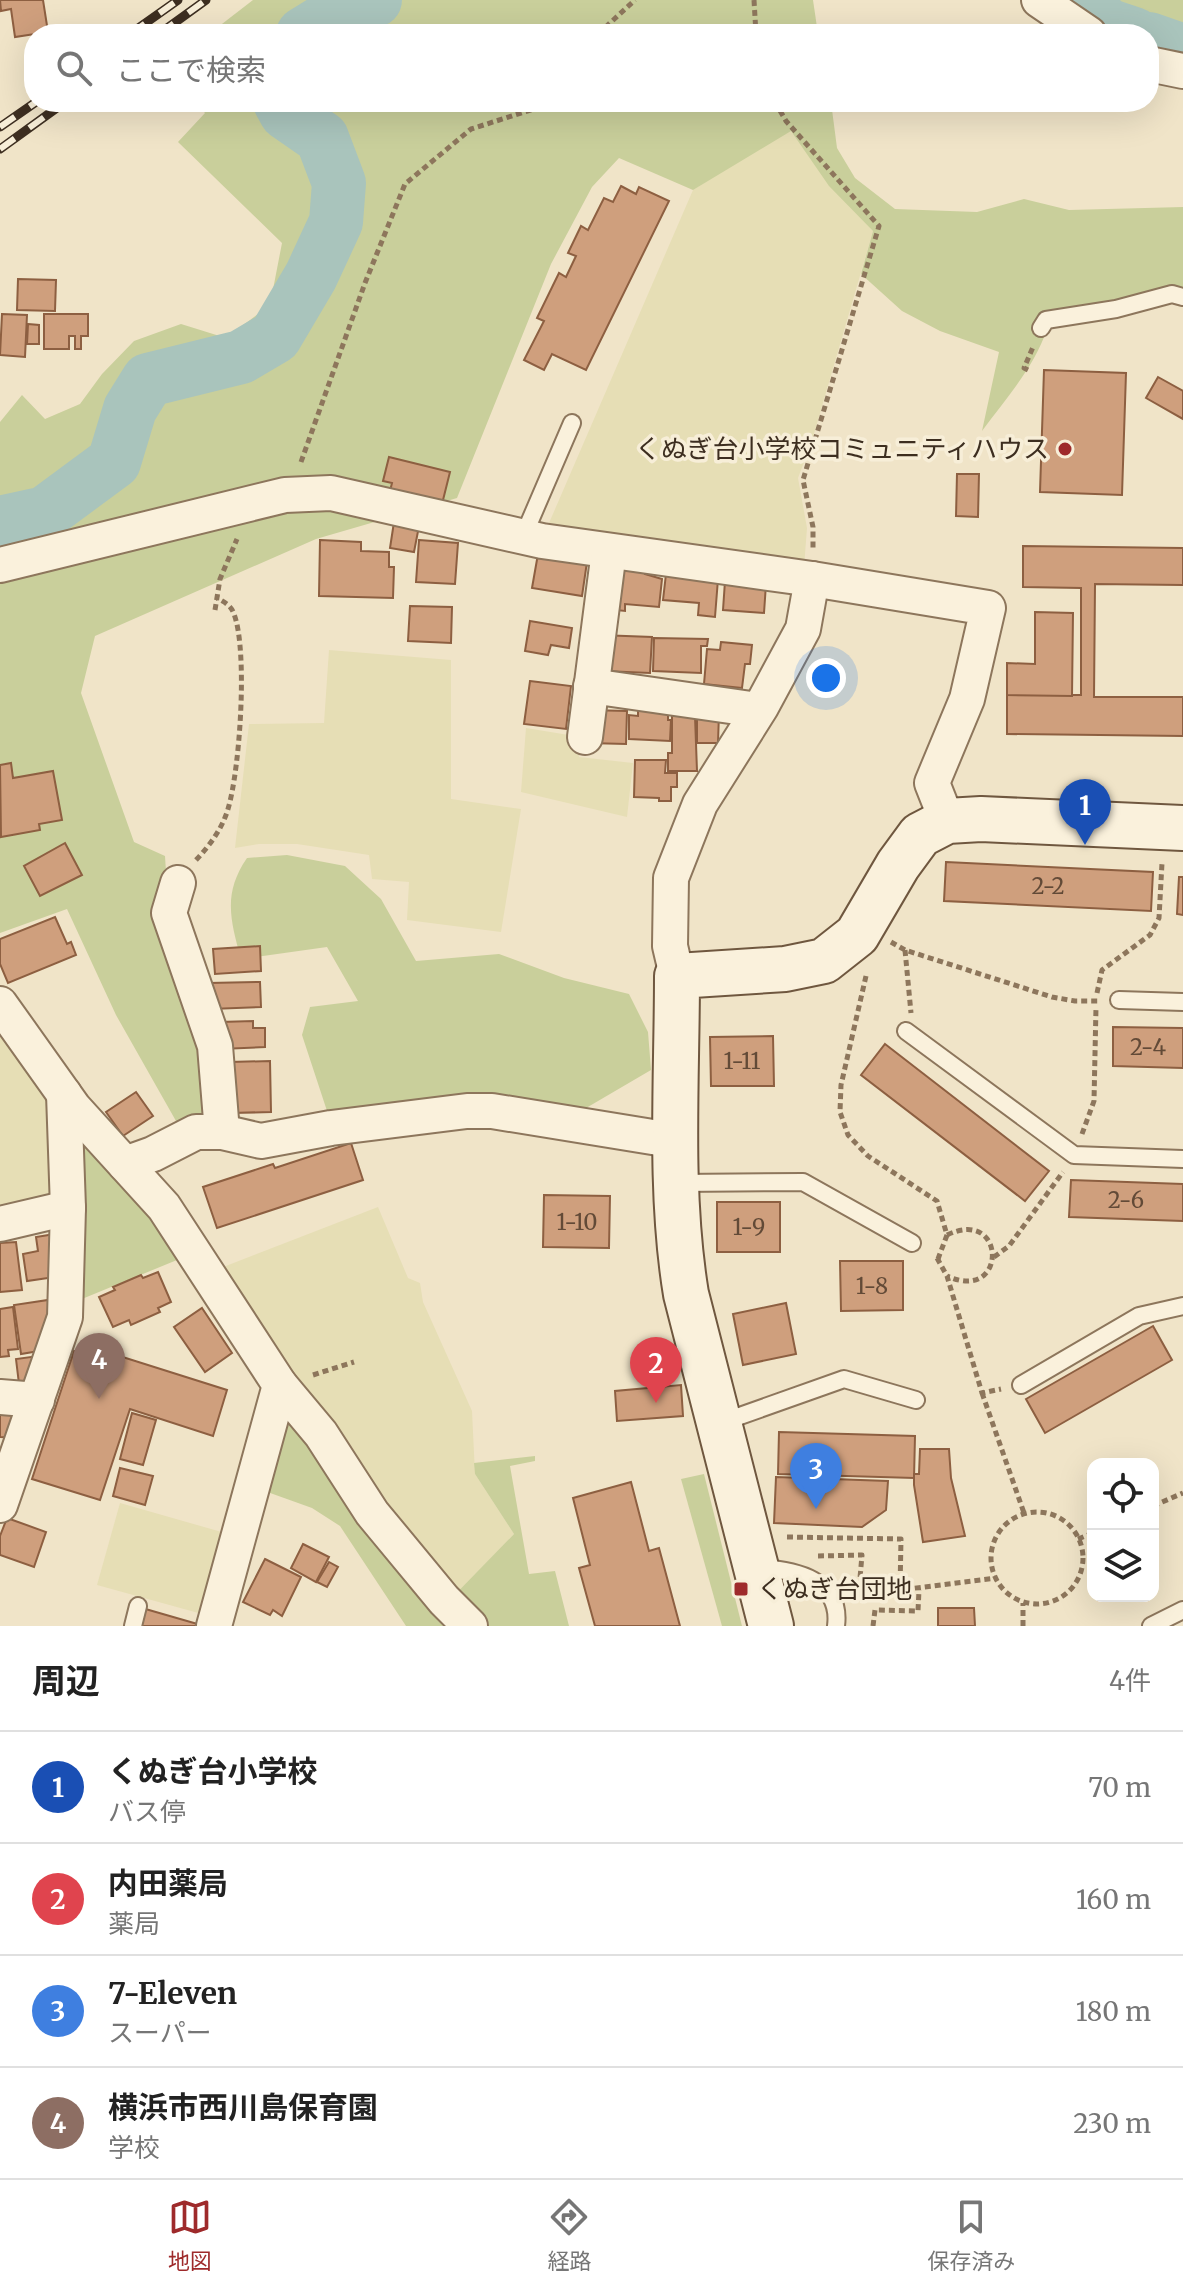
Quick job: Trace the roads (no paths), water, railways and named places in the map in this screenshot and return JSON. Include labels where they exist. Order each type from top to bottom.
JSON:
[{"type":"street","points":[[1039,0],[1074,24]]},
{"type":"street","points":[[1159,66],[1183,71]]},
{"type":"street","points":[[0,565],[285,495],[331,493],[523,537],[988,608],[967,699],[932,783],[947,821]]},
{"type":"street","points":[[585,737],[609,551]]},
{"type":"street","points":[[771,1626],[768,1552],[719,1424],[679,1255],[677,976],[670,946],[671,878],[700,804],[803,629],[812,579]]},
{"type":"street","points":[[591,686],[758,710]]},
{"type":"street","points":[[677,976],[785,969],[824,961],[857,935],[880,943],[898,865],[920,835],[947,821],[981,819],[1170,853]]},
{"type":"street","points":[[178,883],[169,913],[215,1046],[222,1132]]},
{"type":"street","points":[[0,1004],[64,1094],[164,1207],[280,1385],[321,1434],[372,1513],[444,1600],[470,1626]]},
{"type":"street","points":[[0,1505],[65,1317],[68,1208],[64,1094]]},
{"type":"street","points":[[125,1164],[196,1132],[222,1132],[261,1141],[331,1128],[467,1111],[492,1111],[677,1162]]},
{"type":"street","points":[[0,1224],[68,1208]]},
{"type":"street","points":[[214,1626],[280,1385]]},
{"type":"street","points":[[0,1397],[37,1400]]},
{"type":"lane","points":[[1041,328],[1046,320],[1116,309],[1172,294],[1183,297]]},
{"type":"lane","points":[[523,537],[572,423]]},
{"type":"lane","points":[[1119,1000],[1183,1002]]},
{"type":"lane","points":[[910,1034],[1074,1155],[1183,1159]]},
{"type":"lane","points":[[677,1162],[803,1182],[912,1243]]},
{"type":"lane","points":[[1021,1385],[1139,1316],[1183,1306]]},
{"type":"lane","points":[[719,1424],[844,1379],[916,1400]]},
{"type":"lane","points":[[768,1552],[790,1570],[810,1577],[831,1596],[837,1616],[836,1626]]},
{"type":"lane","points":[[133,1626],[138,1606]]},
{"type":"lane","points":[[1151,1626],[1183,1610]]},
{"type":"waterway","points":[[319,24],[375,0]]},
{"type":"waterway","points":[[1081,0],[1106,24]]},
{"type":"waterway","points":[[1159,43],[1183,51]]},
{"type":"waterway","points":[[0,523],[45,513],[114,462],[130,409],[148,380],[241,357],[275,337],[311,276],[336,222],[339,183],[322,138],[285,112]]},
{"type":"railway","points":[[144,24],[178,0]]},
{"type":"railway","points":[[173,24],[206,0]]},
{"type":"railway","points":[[0,127],[24,110]]},
{"type":"railway","points":[[0,149],[51,112]]},
{"type":"place","name":"くぬぎ台小学校コミュニティハウス","points":[[1065,449]]},
{"type":"place","name":"くぬぎ台小学校","points":[[1085,845]]},
{"type":"place","name":"横浜市西川島保育園","points":[[99,1399]]},
{"type":"place","name":"内田薬局","points":[[656,1403]]},
{"type":"place","name":"7-Eleven","points":[[816,1509]]},
{"type":"place","name":"くぬぎ台団地","points":[[741,1589]]}]
